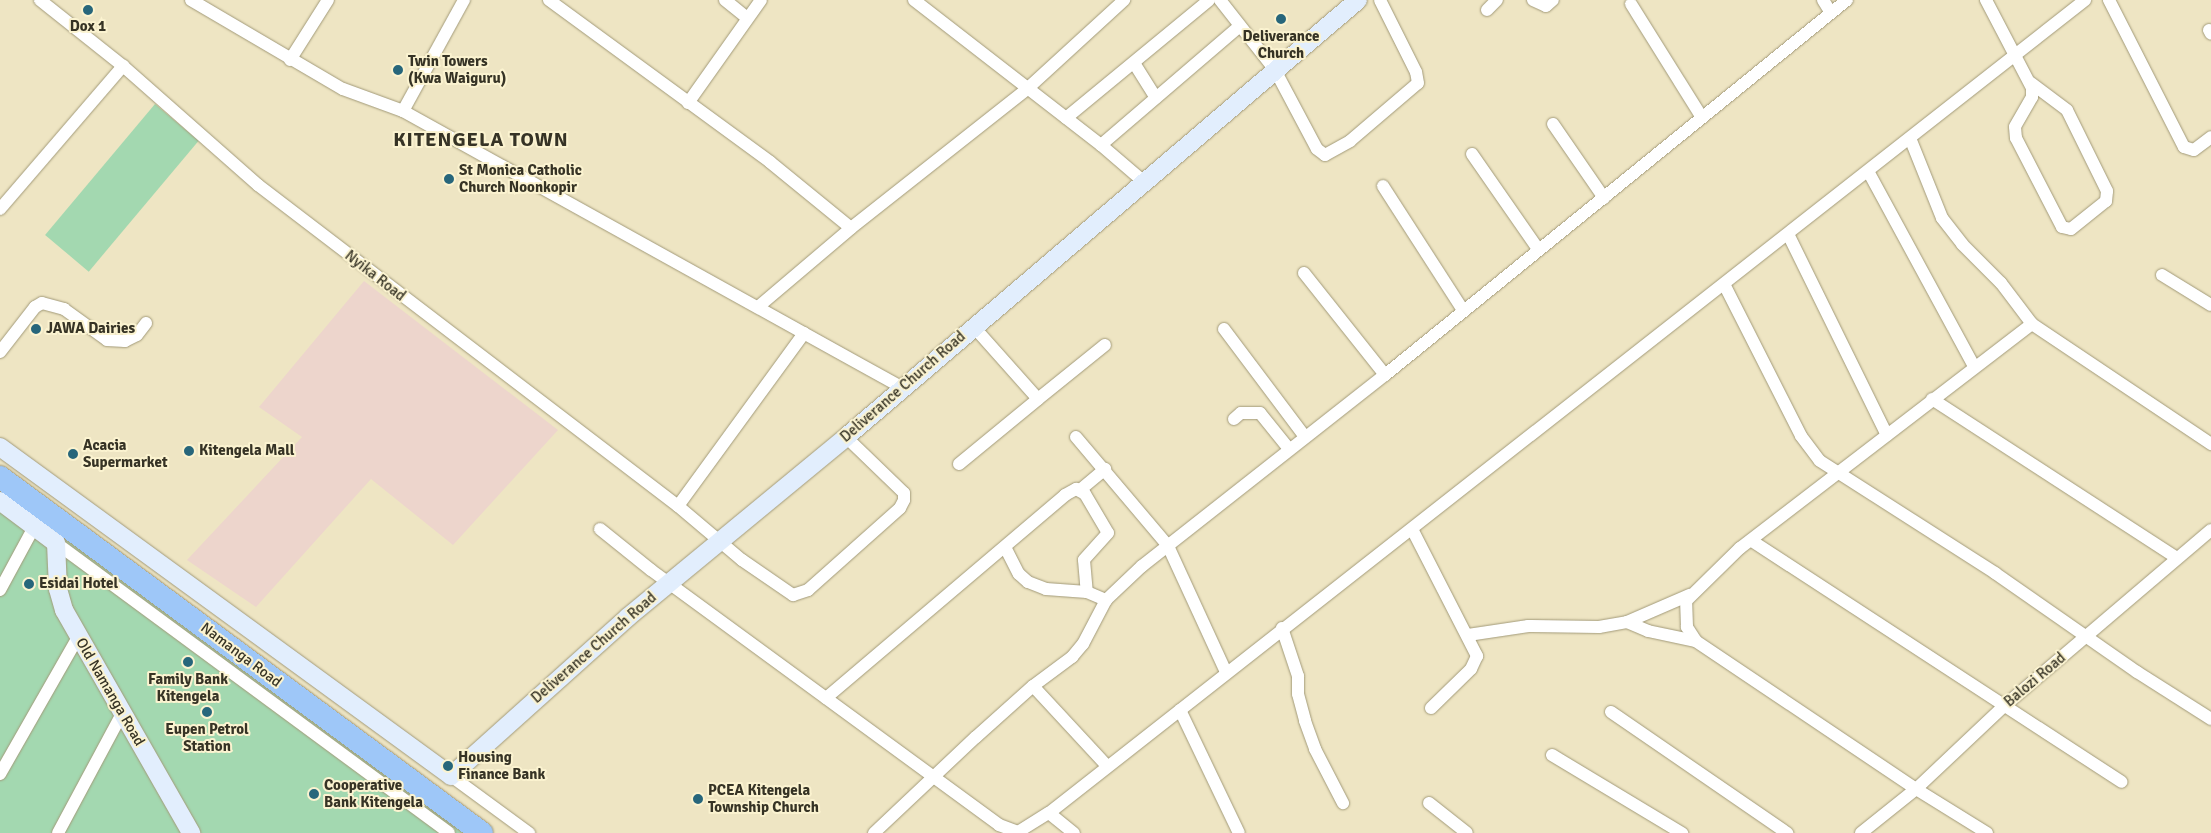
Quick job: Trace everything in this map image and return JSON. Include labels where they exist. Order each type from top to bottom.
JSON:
[{"type":"highway","name":"Namanga Road","points":[[0,477],[276,694],[417,798],[482,833]]},
{"type":"street","name":"Nyika Road","points":[[40,0],[123,66],[258,185],[678,506],[718,540],[788,593],[798,595],[808,590],[900,508],[904,500],[904,493],[846,437]]},
{"type":"street","points":[[191,0],[342,89],[403,111],[758,306],[901,387]]},
{"type":"street","points":[[290,60],[328,0]]},
{"type":"street","points":[[403,111],[464,0]]},
{"type":"street","points":[[549,0],[770,162],[851,228]]},
{"type":"street","points":[[725,0],[747,18]]},
{"type":"street","points":[[688,103],[761,0]]},
{"type":"street","points":[[914,0],[1101,145],[1144,182]]},
{"type":"street","points":[[758,306],[851,228],[1027,89],[1124,0]]},
{"type":"street","points":[[1066,118],[1209,0]]},
{"type":"street","points":[[1220,0],[1275,70],[1320,154],[1330,154],[1418,83],[1416,72],[1380,0]]},
{"type":"street","name":"Deliverance Church Road","points":[[451,776],[718,540],[846,437],[901,387],[1358,0]]},
{"type":"street","points":[[1487,10],[1497,0]]},
{"type":"street","points":[[1532,0],[1546,6],[1553,0]]},
{"type":"street","points":[[1823,0],[1831,13]]},
{"type":"street","points":[[874,833],[932,776],[1033,686],[1072,657],[1083,644],[1106,600],[1168,546],[1604,198],[1700,116],[1846,0]]},
{"type":"street","points":[[1986,0],[2014,56],[2031,83],[2067,110],[2107,190],[2106,201],[2071,228],[2062,227],[2016,138],[2015,126],[2032,97],[2031,83]]},
{"type":"street","points":[[600,529],[670,583],[932,776],[1007,830],[1018,832],[1049,813],[1282,628],[1412,529],[2085,0]]},
{"type":"street","points":[[2109,0],[2184,147],[2194,150],[2211,137]]},
{"type":"street","points":[[1631,4],[1700,116]]},
{"type":"street","points":[[1101,145],[1240,26]]},
{"type":"street","points":[[1134,63],[1156,98]]},
{"type":"street","points":[[0,209],[123,66]]},
{"type":"street","points":[[1553,124],[1604,198]]},
{"type":"street","points":[[1910,138],[1942,218],[2001,283],[2032,324],[2211,444]]},
{"type":"street","points":[[1472,154],[1538,249]]},
{"type":"street","points":[[1868,171],[1974,366]]},
{"type":"street","points":[[1383,186],[1463,310]]},
{"type":"street","points":[[1788,234],[1887,435]]},
{"type":"street","points":[[1304,273],[1385,374]]},
{"type":"street","points":[[2162,275],[2211,305]]},
{"type":"street","points":[[1724,284],[1801,436],[1820,461],[1995,573],[2086,637],[2211,719]]},
{"type":"street","points":[[0,352],[35,307],[42,303],[64,309],[107,340],[125,341],[137,335],[146,323]]},
{"type":"street","points":[[1468,635],[1528,626],[1599,627],[1627,622],[1689,595],[1752,541],[1974,366],[2032,324]]},
{"type":"street","points":[[973,326],[1038,398]]},
{"type":"street","points":[[1224,329],[1305,437]]},
{"type":"street","points":[[678,506],[804,333]]},
{"type":"street","points":[[959,464],[1105,345]]},
{"type":"street","points":[[1932,399],[2177,558]]},
{"type":"street","points":[[1234,419],[1241,413],[1260,413],[1289,450]]},
{"type":"street","points":[[1076,437],[1106,469],[1168,546],[1226,672]]},
{"type":"street","points":[[0,447],[529,833]]},
{"type":"street","points":[[826,698],[1065,495],[1080,490],[1106,469]]},
{"type":"street","points":[[1080,490],[1096,509],[1108,533],[1084,560],[1087,592]]},
{"type":"street","points":[[0,501],[56,543],[276,694]]},
{"type":"street","points":[[0,590],[34,526]]},
{"type":"street","points":[[1412,529],[1468,635],[1477,656],[1476,663],[1431,708]]},
{"type":"street","name":"Balozi Road","points":[[1865,832],[1916,789],[2003,707],[2211,530]]},
{"type":"street","points":[[1752,541],[2003,707],[2121,782]]},
{"type":"street","name":"Old Namanga Road","points":[[56,543],[58,589],[64,610],[191,833]]},
{"type":"street","points":[[1005,547],[1019,574],[1028,582],[1046,589],[1087,592],[1106,600]]},
{"type":"street","points":[[1689,595],[1686,618],[1696,641]]},
{"type":"street","points":[[1627,622],[1648,631],[1696,641],[1916,789],[1987,833]]},
{"type":"street","points":[[1282,628],[1298,676],[1298,694],[1309,730],[1343,803]]},
{"type":"street","points":[[0,774],[78,637]]},
{"type":"street","points":[[1033,686],[1107,766]]},
{"type":"street","points":[[1180,710],[1239,833]]},
{"type":"street","points":[[58,833],[122,712]]},
{"type":"street","points":[[1611,712],[1787,833]]},
{"type":"street","points":[[1552,755],[1682,833]]},
{"type":"street","points":[[417,798],[449,833]]},
{"type":"street","points":[[1429,803],[1467,833]]},
{"type":"street","points":[[1049,813],[1074,833]]},
{"type":"shaded area","points":[[364,281],[558,430],[453,545],[371,479],[256,607],[187,560],[302,437],[259,407]]},
{"type":"green space","points":[[155,104],[199,141],[89,272],[45,235]]},
{"type":"green space","points":[[0,477],[482,833],[0,833]]},
{"type":"place","name":"Dox 1","points":[[88,10]]},
{"type":"place","name":"Deliverance Church","points":[[1281,19]]},
{"type":"place","name":"Twin Towers (Kwa Waiguru)","points":[[398,70]]},
{"type":"place","name":"St Monica Catholic Church Noonkopir","points":[[449,179]]},
{"type":"place","name":"JAWA Dairies","points":[[36,329]]},
{"type":"place","name":"Kitengela Mall","points":[[189,451]]},
{"type":"place","name":"Acacia Supermarket","points":[[73,454]]},
{"type":"place","name":"Esidai Hotel","points":[[29,584]]},
{"type":"place","name":"Family Bank Kitengela","points":[[188,662]]},
{"type":"place","name":"Eupen Petrol Station","points":[[207,712]]},
{"type":"place","name":"Housing Finance Bank","points":[[448,766]]},
{"type":"place","name":"Cooperative Bank Kitengela","points":[[314,794]]},
{"type":"place","name":"PCEA Kitengela Township Church","points":[[698,799]]},
{"type":"district","name":"KITENGELA TOWN","points":[[481,139]]}]
